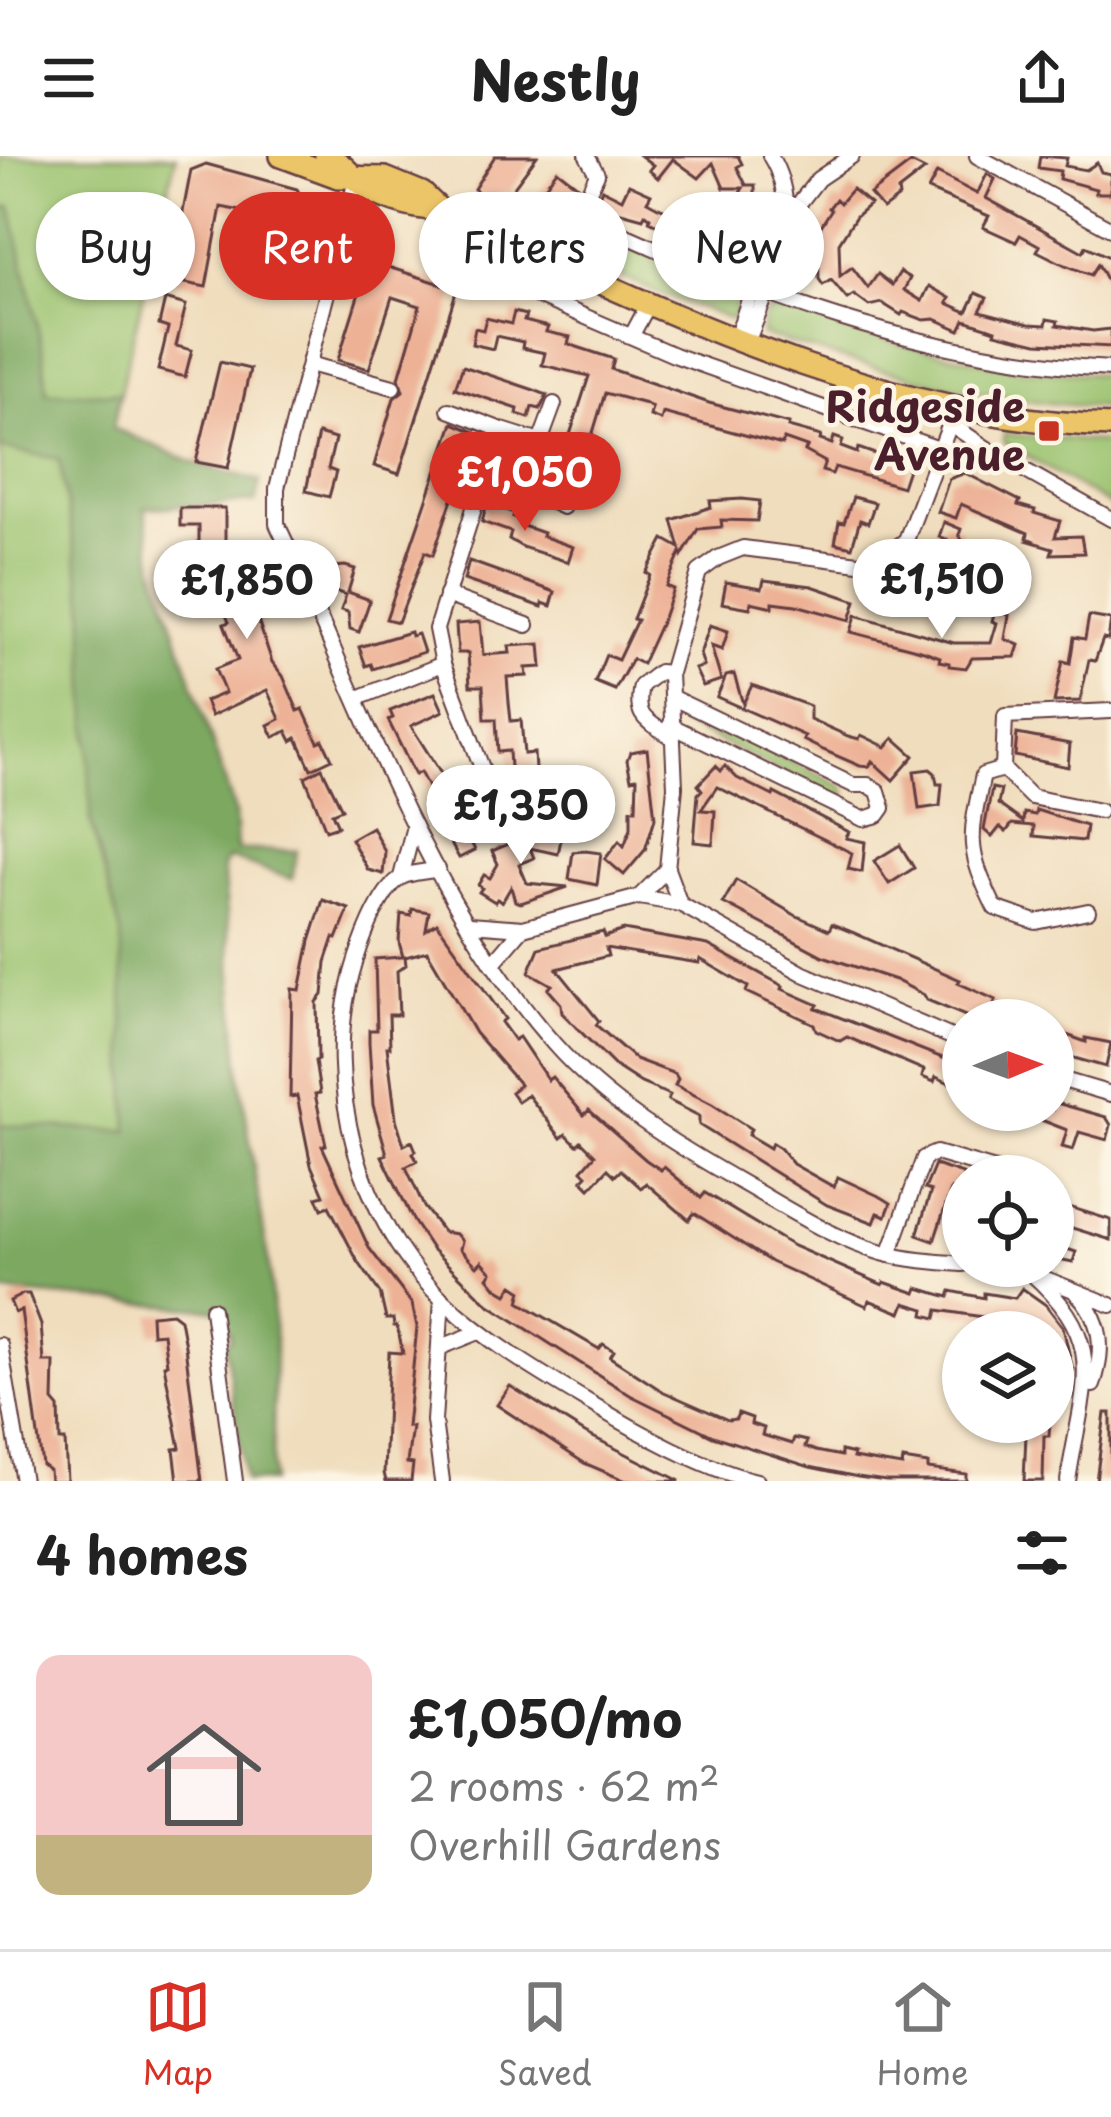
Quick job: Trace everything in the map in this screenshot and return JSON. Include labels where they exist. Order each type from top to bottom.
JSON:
[{"type":"highway","points":[[280,156],[356,180],[376,193],[420,208],[440,210],[648,305],[946,414],[1111,426]]},
{"type":"highway","points":[[326,156],[344,164],[356,180]]},
{"type":"street","points":[[587,156],[597,174],[578,214],[652,245]]},
{"type":"street","points":[[770,156],[781,173],[782,192]]},
{"type":"street","points":[[808,192],[818,179],[851,156]]},
{"type":"street","points":[[977,156],[1111,229]]},
{"type":"street","points":[[356,180],[278,488],[277,524],[414,826],[494,962],[556,1046],[588,1078],[724,1173],[836,1236],[889,1255],[942,1261]]},
{"type":"street","points":[[549,300],[674,355],[939,449]]},
{"type":"street","points":[[741,341],[755,300]]},
{"type":"street","points":[[790,300],[910,339],[1005,360],[1111,369]]},
{"type":"street","points":[[632,335],[648,305]]},
{"type":"street","points":[[309,364],[393,387]]},
{"type":"street","points":[[525,489],[554,404]]},
{"type":"street","points":[[449,410],[540,442]]},
{"type":"street","points":[[874,565],[907,540],[939,449],[946,414],[1111,519]]},
{"type":"street","points":[[500,429],[436,628],[443,664],[506,832]]},
{"type":"street","points":[[484,475],[563,507]]},
{"type":"street","points":[[907,540],[935,586]]},
{"type":"street","points":[[680,904],[667,869],[675,787],[670,673],[699,572],[718,558],[768,541],[797,552],[874,565],[976,596]]},
{"type":"street","points":[[446,595],[527,626]]},
{"type":"street","points":[[358,698],[443,664]]},
{"type":"street","points":[[670,673],[659,672],[641,686],[637,705],[645,720],[716,746],[863,819],[884,808],[878,791],[868,785],[853,785],[673,698]]},
{"type":"street","points":[[1100,811],[1031,797],[1003,769],[1005,716],[1111,711]]},
{"type":"street","points":[[716,746],[726,724]]},
{"type":"street","points":[[1003,769],[983,775],[969,837],[995,908],[1036,922],[1088,910]]},
{"type":"street","points":[[844,808],[853,785]]},
{"type":"street","points":[[414,826],[401,878],[361,940],[345,1000],[343,1075],[350,1144],[392,1236],[414,1269],[479,1332],[630,1427],[757,1481]]},
{"type":"street","points":[[401,878],[438,869]]},
{"type":"street","points":[[639,897],[667,869]]},
{"type":"street","points":[[470,924],[523,928],[639,897],[680,904],[804,974],[942,1033]]},
{"type":"street","points":[[494,962],[523,928]]},
{"type":"street","points":[[1074,1083],[1111,1094]]},
{"type":"street","points":[[889,1255],[924,1158],[943,1155]]},
{"type":"street","points":[[1049,1287],[1101,1331]]},
{"type":"street","points":[[1071,1287],[1111,1305]]},
{"type":"street","points":[[1068,1481],[1084,1402],[1102,1357],[1101,1331],[1089,1305],[1071,1287]]},
{"type":"street","points":[[442,1299],[434,1420],[442,1481]]},
{"type":"street","points":[[212,1309],[235,1481]]},
{"type":"street","points":[[439,1348],[479,1332]]},
{"type":"street","points":[[0,1345],[23,1481]]},
{"type":"green space","points":[[0,156],[176,156],[167,192],[36,192],[36,300],[142,300],[112,427],[194,463],[260,481],[255,502],[145,508],[154,565],[235,812],[237,850],[297,851],[292,879],[229,858],[223,865],[240,1077],[269,1267],[275,1340],[272,1481],[245,1481],[225,1343],[231,1339],[230,1331],[222,1327],[219,1310],[0,1291]]},
{"type":"green space","points":[[11,207],[43,352],[47,392],[120,393],[113,428],[194,463],[260,481],[255,502],[145,508],[154,565],[235,812],[237,850],[297,851],[292,879],[229,858],[223,865],[240,1077],[269,1267],[275,1340],[272,1481],[245,1481],[225,1343],[231,1339],[230,1331],[222,1327],[219,1310],[0,1291],[0,1125],[128,1131],[121,933],[91,822],[84,600],[59,459],[0,448],[0,208]]},
{"type":"green space","points":[[628,243],[652,253],[652,290],[628,280]]},
{"type":"green space","points":[[677,300],[737,300],[733,320]]},
{"type":"green space","points":[[781,306],[899,344],[1024,370],[1111,375],[1111,407],[978,392],[762,335],[765,316]]},
{"type":"green space","points":[[1004,434],[1111,443],[1111,506],[1003,442]]},
{"type":"green space","points":[[682,710],[844,787],[846,795],[839,799],[679,722],[676,718]]},
{"type":"building","points":[[495,156],[537,156],[510,192],[474,189]]},
{"type":"building","points":[[641,156],[738,156],[742,164],[737,167],[746,185],[755,185],[755,192],[724,188],[713,163],[699,178],[673,159],[658,178],[649,170],[653,165]]},
{"type":"building","points":[[1040,156],[1067,158],[1065,166],[1086,170],[1097,163],[1101,172],[1111,174],[1111,193],[1095,193],[1096,189],[1059,179],[1060,171],[1038,168]]},
{"type":"building","points":[[911,163],[925,170],[883,209],[870,194]]},
{"type":"building","points":[[206,164],[299,192],[219,192],[206,287],[195,285],[195,192],[187,192],[191,170]]},
{"type":"building","points":[[557,170],[579,187],[576,192],[540,192]]},
{"type":"building","points":[[937,173],[977,194],[987,174],[995,179],[986,198],[1083,252],[1086,246],[1111,258],[1111,289],[1098,264],[1091,275],[1037,251],[1040,246],[1020,235],[1016,242],[983,227],[989,216],[928,190]]},
{"type":"building","points":[[629,184],[651,194],[647,201],[652,204],[652,222],[645,214],[643,218],[628,214]]},
{"type":"building","points":[[852,189],[870,204],[839,243],[840,276],[852,267],[868,288],[878,274],[892,285],[900,272],[910,278],[904,290],[922,301],[929,286],[950,298],[947,303],[967,312],[976,293],[987,298],[980,311],[1029,324],[1046,325],[1047,319],[1093,331],[1111,329],[1111,347],[1037,343],[965,320],[960,330],[935,319],[901,315],[882,303],[869,306],[854,295],[847,299],[831,280],[824,284],[824,221],[836,199],[840,203]]},
{"type":"building","points":[[395,269],[419,277],[419,300],[454,300],[399,474],[374,466],[394,398],[403,391],[399,378],[420,306],[395,298]]},
{"type":"building","points":[[165,300],[186,305],[176,346],[192,350],[185,377],[158,370],[168,328],[159,325]]},
{"type":"building","points":[[357,300],[391,300],[369,369],[338,360]]},
{"type":"building","points":[[514,312],[526,315],[524,321],[548,327],[546,332],[570,337],[568,344],[614,359],[611,369],[789,424],[832,444],[834,437],[843,440],[841,447],[857,453],[858,448],[909,466],[902,487],[835,467],[832,474],[822,471],[825,462],[805,451],[807,447],[784,439],[782,445],[663,413],[661,420],[650,416],[652,408],[646,404],[605,393],[582,469],[587,476],[581,495],[567,496],[556,491],[562,473],[558,472],[589,376],[542,365],[545,353],[522,348],[523,342],[496,336],[493,349],[472,344],[475,328],[483,330],[486,318],[511,324]]},
{"type":"building","points":[[220,362],[250,369],[228,468],[196,462]]},
{"type":"building","points":[[463,366],[547,395],[540,409],[532,407],[529,418],[517,414],[518,409],[455,388]]},
{"type":"building","points":[[453,423],[475,432],[433,555],[425,552],[398,622],[386,619]]},
{"type":"building","points":[[318,434],[335,439],[328,469],[336,472],[329,497],[306,491]]},
{"type":"building","points":[[965,473],[1020,501],[1018,505],[1060,521],[1055,537],[1081,536],[1084,553],[1051,554],[1053,548],[1029,541],[1028,533],[961,504],[956,518],[938,512],[949,479]]},
{"type":"building","points":[[853,497],[875,503],[868,523],[860,520],[852,547],[835,543],[839,522],[844,523]]},
{"type":"building","points":[[710,501],[760,501],[757,521],[721,520],[722,527],[698,529],[666,586],[673,589],[642,664],[632,659],[615,690],[595,682],[606,655],[618,660],[637,620],[633,619],[650,575],[646,573],[664,539],[680,548],[672,520],[711,507]]},
{"type":"building","points":[[487,503],[514,513],[513,517],[525,521],[523,526],[542,536],[573,547],[568,562],[522,547],[509,539],[511,532],[482,522]]},
{"type":"building","points":[[180,508],[225,508],[225,551],[247,614],[255,611],[272,662],[298,711],[303,709],[332,759],[311,769],[297,738],[292,741],[287,731],[274,737],[268,725],[280,719],[267,690],[211,716],[205,701],[225,693],[215,669],[238,660],[224,624],[229,622],[210,579],[205,580],[199,526],[180,526]]},
{"type":"building","points":[[944,522],[961,529],[958,556],[1013,576],[1004,602],[992,599],[995,591],[939,570],[947,540],[939,537]]},
{"type":"building","points":[[469,561],[555,592],[551,606],[464,580]]},
{"type":"building","points":[[335,567],[355,569],[348,592],[370,600],[359,632],[350,629],[348,612],[341,610],[346,595],[328,589]]},
{"type":"building","points":[[764,580],[812,586],[856,601],[850,620],[796,605],[751,602],[750,608],[722,603],[726,582],[762,588]]},
{"type":"building","points":[[995,610],[1009,615],[1005,639],[1019,645],[1015,657],[972,658],[966,668],[949,666],[924,651],[851,632],[856,615],[954,643],[991,643]]},
{"type":"building","points":[[1089,616],[1111,620],[1108,640],[1103,639],[1095,661],[1089,660],[1080,701],[1054,702],[1063,661],[1070,663],[1074,637],[1085,639]]},
{"type":"building","points":[[480,622],[483,655],[510,653],[509,646],[540,644],[542,667],[526,668],[527,676],[507,677],[511,721],[521,720],[524,754],[534,753],[536,786],[551,785],[553,815],[530,817],[527,794],[518,794],[518,785],[511,785],[509,751],[498,752],[496,719],[485,719],[483,686],[470,686],[468,653],[458,653],[456,624]]},
{"type":"building","points":[[710,625],[728,631],[722,650],[711,646],[721,680],[703,686],[695,669],[704,666],[700,654]]},
{"type":"building","points":[[410,632],[411,636],[418,634],[424,652],[373,669],[371,664],[366,666],[359,647]]},
{"type":"building","points":[[734,674],[743,704],[752,685],[810,706],[810,719],[848,736],[859,739],[861,735],[886,747],[894,738],[914,756],[893,780],[872,761],[869,767],[860,766],[823,750],[803,740],[805,736],[717,697],[726,676]]},
{"type":"building","points":[[435,693],[443,711],[411,726],[455,796],[449,799],[475,850],[459,858],[433,812],[439,808],[420,772],[415,775],[388,720],[393,718],[390,711]]},
{"type":"building","points":[[1017,734],[1070,744],[1068,767],[1015,756]]},
{"type":"building","points":[[647,749],[655,818],[645,850],[624,875],[605,859],[619,841],[624,846],[631,809],[636,809],[637,778],[631,779],[630,752]]},
{"type":"building","points":[[716,766],[721,771],[725,766],[737,778],[849,832],[846,838],[865,842],[862,872],[848,869],[852,853],[717,787],[701,810],[715,811],[713,844],[694,842],[702,790],[698,785]]},
{"type":"building","points":[[322,768],[342,809],[332,813],[338,826],[326,830],[305,777]]},
{"type":"building","points":[[930,769],[937,784],[942,784],[940,806],[919,809],[914,771]]},
{"type":"building","points":[[992,788],[1001,790],[998,804],[1023,822],[1024,813],[1035,815],[1036,810],[1086,826],[1084,841],[1033,836],[1034,826],[1012,824],[1006,832],[1000,827],[992,837],[984,830]]},
{"type":"building","points":[[557,823],[564,825],[558,854],[530,848],[534,858],[519,864],[527,883],[568,887],[521,903],[515,901],[511,887],[502,902],[479,892],[484,875],[490,878],[498,864],[492,851]]},
{"type":"building","points":[[372,827],[385,852],[383,874],[368,870],[351,839]]},
{"type":"building","points":[[900,845],[914,868],[889,884],[874,861]]},
{"type":"building","points":[[573,852],[601,853],[597,885],[569,879]]},
{"type":"building","points":[[736,880],[795,915],[829,930],[832,924],[854,933],[994,999],[942,999],[942,1006],[895,980],[823,956],[723,903]]},
{"type":"building","points":[[323,900],[349,909],[334,938],[323,995],[317,1002],[315,1061],[320,1093],[315,1094],[326,1145],[322,1146],[369,1248],[412,1304],[417,1327],[407,1427],[412,1427],[407,1463],[413,1464],[411,1481],[386,1481],[384,1473],[389,1352],[403,1353],[397,1326],[393,1319],[386,1319],[380,1293],[329,1206],[322,1209],[317,1197],[324,1195],[311,1165],[297,1096],[290,1097],[292,989],[300,990]]},
{"type":"building","points":[[412,909],[429,912],[426,930],[437,923],[505,1019],[501,1022],[514,1040],[519,1037],[548,1080],[552,1077],[584,1115],[589,1110],[646,1160],[661,1170],[664,1167],[701,1198],[705,1193],[791,1245],[883,1285],[916,1293],[918,1288],[949,1297],[951,1291],[984,1298],[984,1293],[1015,1298],[1022,1288],[1051,1311],[938,1310],[936,1318],[905,1303],[901,1313],[869,1300],[867,1306],[771,1262],[694,1213],[689,1220],[646,1183],[641,1188],[621,1170],[615,1176],[608,1169],[590,1188],[582,1180],[587,1175],[582,1170],[595,1155],[581,1141],[577,1145],[566,1134],[561,1138],[528,1095],[518,1102],[511,1092],[520,1085],[475,1033],[427,951],[405,957],[406,965],[397,971],[399,1015],[389,1015],[387,1047],[396,1119],[404,1145],[412,1141],[416,1151],[417,1161],[406,1167],[424,1207],[443,1232],[456,1234],[462,1241],[460,1249],[477,1266],[482,1261],[492,1272],[488,1277],[497,1288],[507,1294],[513,1285],[522,1291],[519,1302],[599,1349],[603,1344],[614,1351],[610,1357],[662,1391],[728,1420],[736,1419],[738,1413],[752,1418],[751,1424],[764,1428],[762,1435],[792,1444],[794,1438],[807,1441],[805,1447],[841,1456],[841,1451],[854,1454],[853,1458],[902,1466],[903,1460],[928,1464],[928,1469],[966,1474],[966,1481],[858,1477],[713,1436],[630,1395],[488,1304],[432,1249],[382,1156],[387,1154],[373,1105],[369,1043],[369,1030],[377,1030],[375,959],[403,957],[401,914],[411,916]]},
{"type":"building","points":[[623,930],[708,945],[818,1005],[816,1008],[942,1058],[942,1080],[936,1077],[934,1082],[922,1077],[924,1070],[847,1037],[840,1041],[816,1030],[814,1024],[746,992],[748,987],[700,959],[699,963],[606,948],[608,956],[557,969],[599,1021],[596,1025],[635,1059],[675,1074],[675,1085],[751,1129],[748,1135],[770,1148],[772,1143],[780,1148],[793,1164],[834,1187],[838,1177],[891,1203],[886,1216],[878,1213],[874,1223],[827,1205],[699,1125],[699,1116],[668,1100],[670,1095],[615,1066],[562,1013],[561,1004],[548,989],[552,985],[529,972],[539,948],[603,932],[605,937]]},
{"type":"building","points":[[1074,1038],[1111,1043],[1106,1067],[1074,1058]]},
{"type":"building","points":[[1074,1108],[1106,1117],[1111,1125],[1107,1140],[1079,1132],[1073,1150],[1062,1147],[1067,1131],[1074,1131]]},
{"type":"building","points":[[935,1165],[942,1167],[942,1217],[934,1241],[917,1235],[931,1191],[925,1189]]},
{"type":"building","points":[[1074,1209],[1111,1220],[1111,1240],[1074,1228]]},
{"type":"building","points":[[29,1294],[41,1325],[44,1362],[54,1362],[53,1401],[59,1408],[60,1441],[65,1441],[67,1481],[50,1481],[49,1470],[42,1465],[21,1310],[15,1313],[10,1301]]},
{"type":"building","points":[[172,1313],[180,1319],[185,1346],[202,1481],[178,1481],[174,1449],[180,1448],[164,1365],[163,1333],[152,1334],[151,1315]]},
{"type":"building","points":[[510,1386],[585,1433],[680,1481],[626,1481],[584,1463],[497,1405]]},
{"type":"building","points":[[1105,1413],[1111,1413],[1111,1481],[1096,1481]]},
{"type":"building","points":[[1026,1443],[1044,1443],[1043,1481],[1024,1481]]},
{"type":"place","name":"Ridgeside Avenue","points":[[1049,431]]}]
